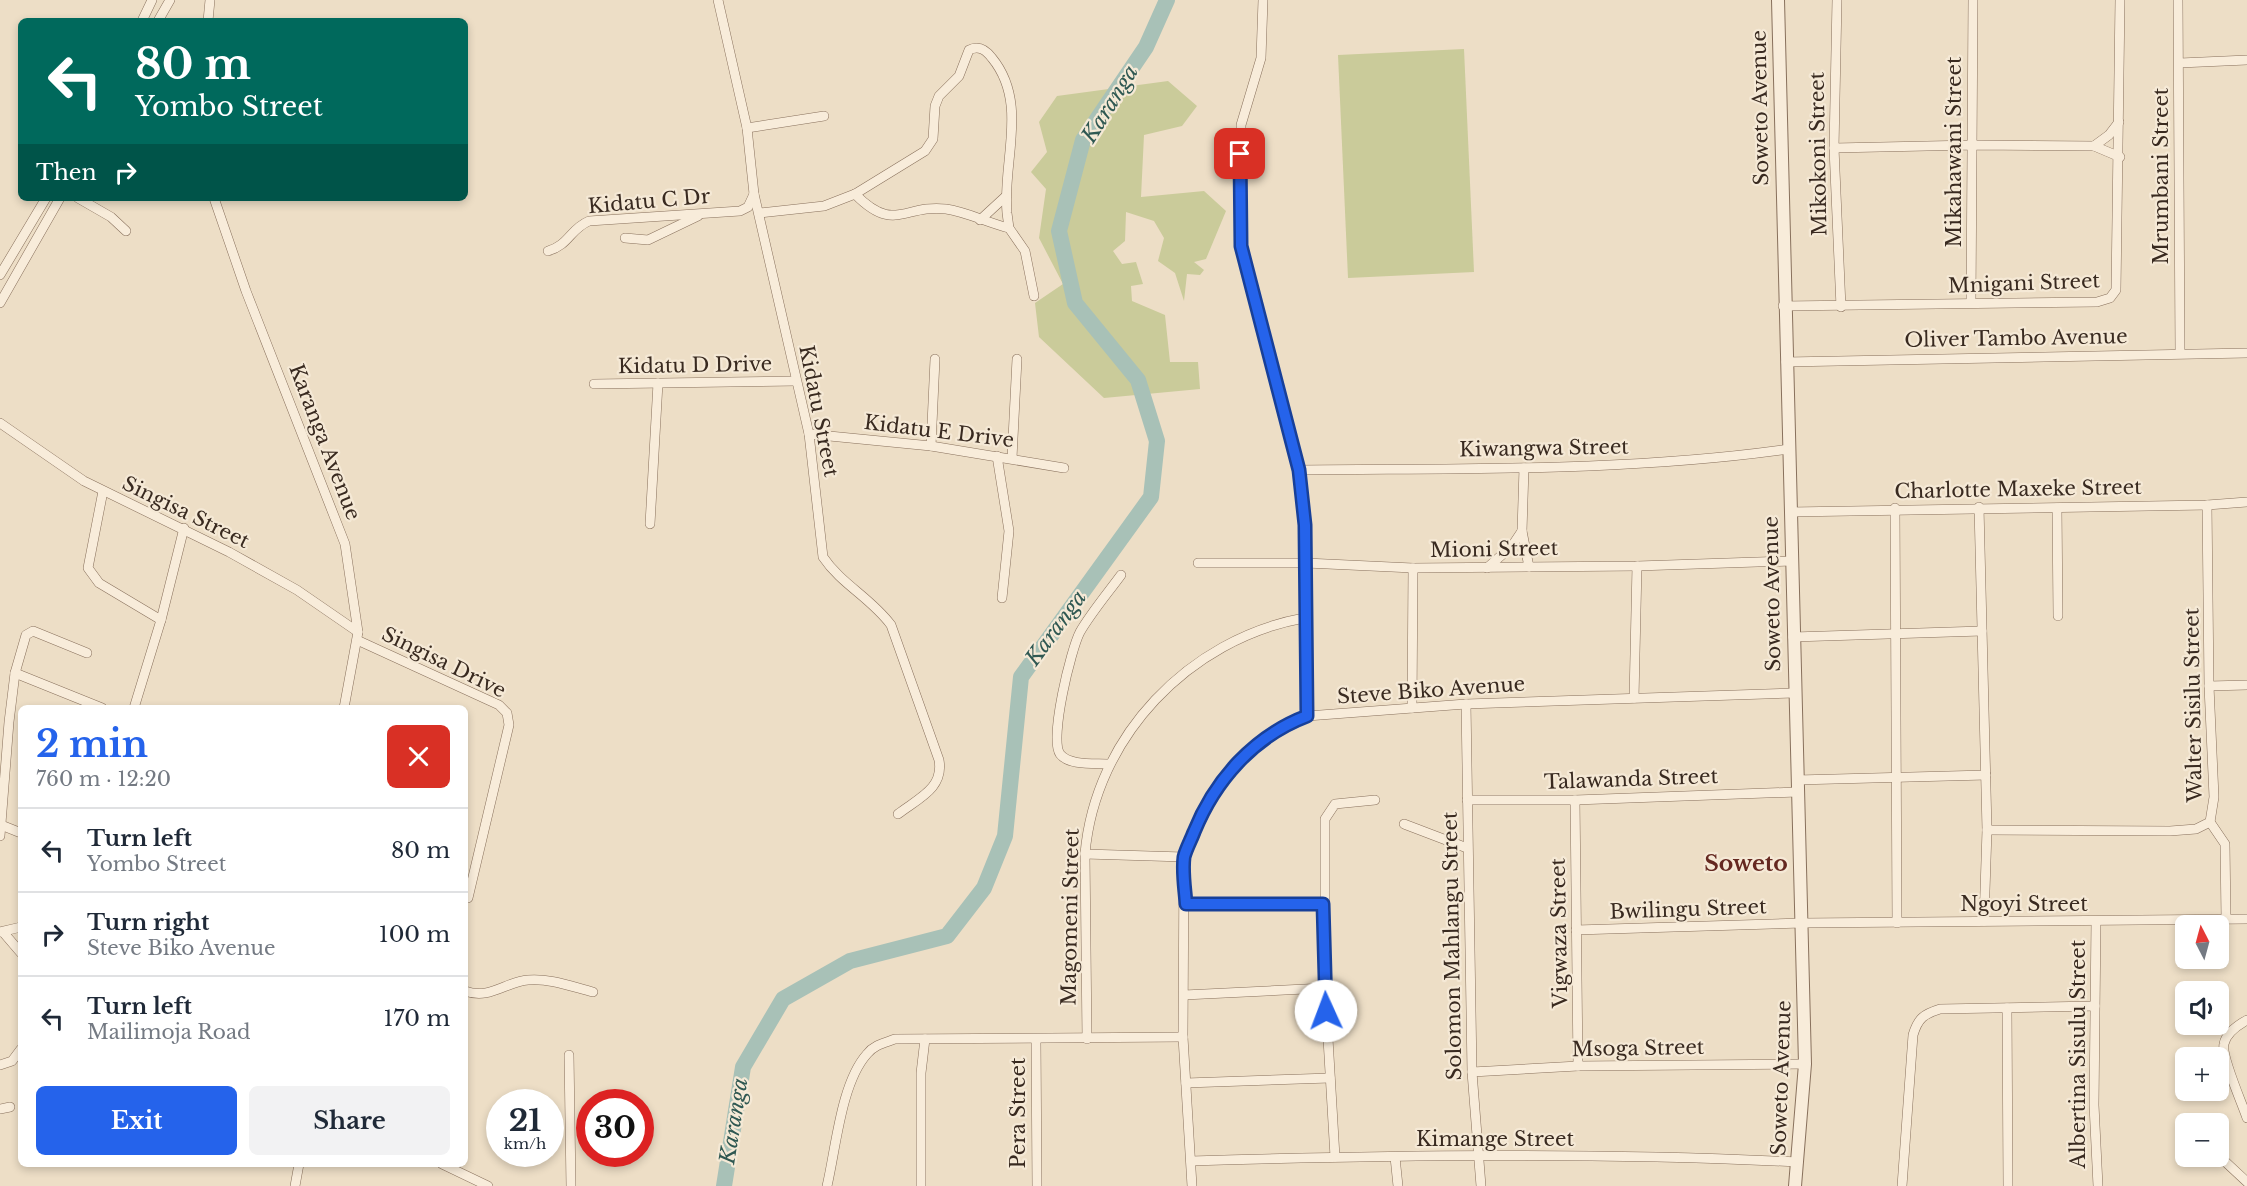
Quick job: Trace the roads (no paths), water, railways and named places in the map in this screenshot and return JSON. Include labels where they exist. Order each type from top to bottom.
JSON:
[{"type":"street","points":[[143,18],[152,0]]},
{"type":"street","points":[[160,18],[170,0]]},
{"type":"street","points":[[208,18],[210,0]]},
{"type":"street","name":"Kidatu Street","points":[[718,0],[747,128],[754,194],[810,434],[822,557],[833,573],[880,610],[891,625],[939,759],[942,773],[936,783],[898,814]]},
{"type":"street","points":[[1263,0],[1261,58],[1241,124],[1241,246],[1299,470],[1306,563],[1304,618],[1307,716]]},
{"type":"street","name":"Soweto Avenue","points":[[1778,0],[1793,693],[1805,1064],[1795,1186]]},
{"type":"street","name":"Mikokoni Street","points":[[1837,0],[1834,148],[1841,307]]},
{"type":"street","name":"Mikahawani Street","points":[[1971,303],[1973,0]]},
{"type":"street","name":"Mnigani Street","points":[[1784,306],[2097,302],[2110,298],[2116,290],[2120,157],[2120,0]]},
{"type":"street","name":"Mrumbani Street","points":[[2178,0],[2180,353]]},
{"type":"street","points":[[759,213],[810,209],[855,194],[925,151],[933,139],[935,106],[939,96],[959,76],[969,50],[979,48],[987,51],[1006,80],[1012,107],[1011,162],[1005,197],[1009,228],[1025,251],[1034,296]]},
{"type":"street","points":[[2180,63],[2247,60]]},
{"type":"street","points":[[747,128],[824,116]]},
{"type":"street","points":[[2094,146],[2109,135],[2119,122]]},
{"type":"street","points":[[1834,148],[1972,144],[2094,146],[2120,157]]},
{"type":"street","name":"Kidatu C Dr","points":[[548,251],[564,244],[579,225],[588,221],[740,211],[748,207],[754,194]]},
{"type":"street","points":[[855,194],[870,209],[882,215],[900,216],[934,209],[947,209],[1009,228]]},
{"type":"street","points":[[980,220],[1005,197]]},
{"type":"street","points":[[0,275],[44,201]]},
{"type":"street","points":[[0,303],[58,201]]},
{"type":"street","points":[[83,201],[111,217],[126,231]]},
{"type":"street","name":"Karanga Avenue","points":[[215,201],[246,291],[345,544],[357,636],[345,705]]},
{"type":"street","points":[[625,238],[648,240],[703,214]]},
{"type":"street","name":"Oliver Tambo Avenue","points":[[1786,362],[2247,353]]},
{"type":"street","points":[[1012,458],[1017,359]]},
{"type":"street","points":[[931,446],[935,360]]},
{"type":"street","name":"Kidatu D Drive","points":[[594,384],[796,381]]},
{"type":"street","points":[[650,524],[658,382]]},
{"type":"street","name":"Singisa Street","points":[[0,423],[46,457],[103,491],[183,528],[297,590],[357,636]]},
{"type":"street","name":"Kidatu E Drive","points":[[810,434],[931,446],[1064,468]]},
{"type":"street","name":"Kiwangwa Street","points":[[1299,470],[1524,468],[1686,462],[1789,449]]},
{"type":"street","points":[[997,456],[1009,531],[1002,598]]},
{"type":"street","points":[[1524,468],[1522,531],[1529,567]]},
{"type":"street","points":[[103,491],[88,568],[99,583],[161,620]]},
{"type":"street","name":"Charlotte Maxeke Street","points":[[1790,512],[1895,508],[2207,505],[2247,502]]},
{"type":"street","name":"Walter Sisilu Street","points":[[1987,830],[2170,831],[2196,829],[2210,822],[2214,797],[2207,505]]},
{"type":"street","points":[[1979,507],[1987,830],[1984,921]]},
{"type":"street","points":[[1895,508],[1897,923]]},
{"type":"street","points":[[2057,508],[2058,616]]},
{"type":"street","points":[[135,705],[161,620],[183,528]]},
{"type":"street","points":[[1487,568],[1512,546],[1522,531]]},
{"type":"street","name":"Mioni Street","points":[[1198,563],[1306,563],[1413,568],[1487,568],[1791,561]]},
{"type":"street","points":[[1634,698],[1637,566]]},
{"type":"street","points":[[1412,708],[1413,568]]},
{"type":"street","points":[[1109,764],[1066,759],[1059,753],[1057,728],[1074,646],[1081,632],[1121,575]]},
{"type":"street","name":"Magomeni Street","points":[[1087,1039],[1085,854],[1087,826],[1109,764],[1140,715],[1168,687],[1207,657],[1244,634],[1275,623],[1304,618]]},
{"type":"street","points":[[1793,637],[1982,631]]},
{"type":"street","points":[[0,836],[15,673],[21,647],[29,632],[87,653]]},
{"type":"street","name":"Singisa Drive","points":[[357,636],[499,705],[507,712],[508,725],[468,898]]},
{"type":"street","points":[[15,673],[95,705]]},
{"type":"street","points":[[2210,686],[2247,685]]},
{"type":"street","name":"Steve Biko Avenue","points":[[1192,1186],[1183,1037],[1186,904],[1184,857],[1200,818],[1223,779],[1259,743],[1283,725],[1307,716],[1466,704],[1793,693]]},
{"type":"street","name":"Solomon Mahlangu Street","points":[[1466,704],[1472,1072],[1482,1186]]},
{"type":"street","name":"Talawanda Street","points":[[1467,800],[1575,800],[1797,786],[1897,777],[1986,775]]},
{"type":"street","points":[[1335,1157],[1325,988],[1323,904],[1325,819],[1335,804],[1374,800]]},
{"type":"street","name":"Vigwaza Street","points":[[1575,800],[1578,1066]]},
{"type":"street","points":[[2210,822],[2225,844],[2226,915]]},
{"type":"street","points":[[1404,824],[1467,848]]},
{"type":"street","points":[[1,825],[18,832]]},
{"type":"street","points":[[1085,854],[1184,857]]},
{"type":"street","points":[[1186,904],[1323,904]]},
{"type":"street","name":"Ngoyi Street","points":[[2229,919],[2247,919]]},
{"type":"street","name":"Ngoyi Street","points":[[1802,924],[2175,920]]},
{"type":"street","name":"Albertina Sisulu Street","points":[[2096,921],[2098,1186]]},
{"type":"street","name":"Bwilingu Street","points":[[1576,930],[1802,924]]},
{"type":"street","points":[[18,928],[2,932],[18,950]]},
{"type":"street","points":[[468,991],[488,994],[527,980],[546,980],[593,992]]},
{"type":"street","points":[[1184,995],[1325,988]]},
{"type":"street","points":[[1902,1186],[1911,1089],[1912,1035],[1917,1021],[1926,1013],[1940,1009],[2095,1006]]},
{"type":"street","points":[[2007,1008],[2008,1186]]},
{"type":"street","points":[[2247,1020],[2232,1030],[2224,1042],[2224,1048],[2247,1118]]},
{"type":"street","points":[[827,1186],[841,1120],[857,1067],[876,1045],[895,1040],[926,1039],[1036,1040],[1183,1037]]},
{"type":"street","points":[[921,1186],[921,1073],[926,1039]]},
{"type":"street","name":"Pera Street","points":[[1036,1040],[1036,1186]]},
{"type":"street","points":[[0,1065],[12,1061],[18,1053]]},
{"type":"street","points":[[569,1055],[571,1186]]},
{"type":"street","name":"Msoga Street","points":[[1472,1072],[1578,1066],[1805,1064]]},
{"type":"street","points":[[1186,1083],[1330,1078]]},
{"type":"street","points":[[0,1109],[10,1107]]},
{"type":"street","name":"Kimange Street","points":[[1191,1161],[1335,1157],[1638,1156],[1798,1162]]},
{"type":"street","points":[[1395,1157],[1398,1186]]},
{"type":"street","points":[[2229,1165],[2247,1182]]},
{"type":"street","points":[[295,1186],[298,1167]]},
{"type":"street","points":[[448,1167],[488,1186]]},
{"type":"waterway","name":"Karanga","points":[[724,1186],[743,1067],[783,999],[850,961],[947,936],[984,888],[1005,836],[1021,677],[1151,497],[1157,441],[1138,380],[1075,303],[1059,231],[1083,140],[1146,47],[1167,0]]},
{"type":"district","name":"Soweto","points":[[1746,863]]}]
